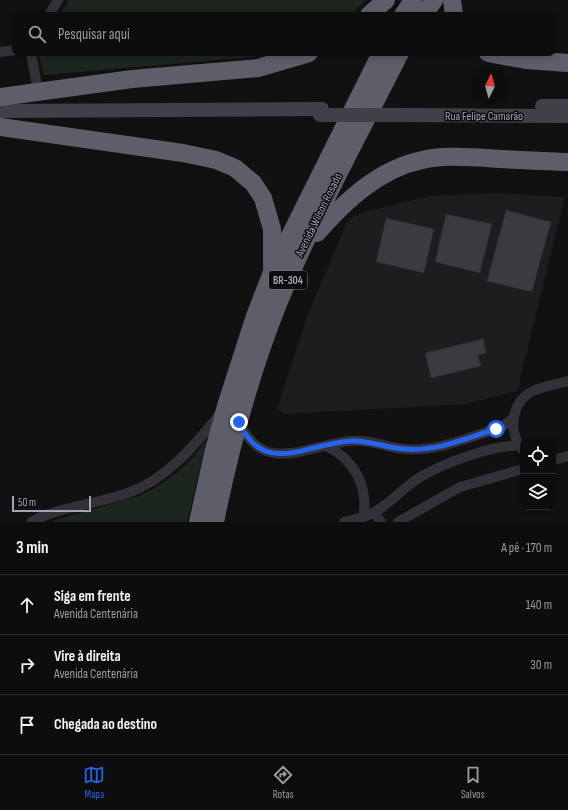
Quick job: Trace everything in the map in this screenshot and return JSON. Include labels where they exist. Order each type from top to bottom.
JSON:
[{"type":"highway","points":[[372,12],[386,0]]},
{"type":"highway","points":[[405,12],[413,0]]},
{"type":"highway","points":[[426,12],[434,0]]},
{"type":"highway","points":[[452,0],[454,12]]},
{"type":"highway","points":[[1,110],[38,90],[132,79],[258,68],[299,56]]},
{"type":"highway","name":"Avenida Wilson Rosado","points":[[198,522],[214,450],[226,406],[254,319],[272,272],[380,56]]},
{"type":"highway","name":"Avenida Wilson Rosado","points":[[215,522],[239,422],[278,305],[301,252],[399,56]]},
{"type":"highway","points":[[504,56],[526,60],[568,63]]},
{"type":"highway","points":[[1,110],[216,160],[235,168],[253,183],[263,198],[272,229],[272,272]]},
{"type":"highway","points":[[301,252],[346,202],[366,186],[399,168],[422,160],[440,157],[465,157],[568,162]]},
{"type":"main road","name":"Rua Felipe Camarão","points":[[399,112],[568,106]]},
{"type":"main road","points":[[1,110],[399,112]]},
{"type":"main road","name":"Rua Felipe Camarão","points":[[399,112],[568,116]]},
{"type":"street","points":[[51,12],[58,0]]},
{"type":"street","points":[[0,52],[12,50]]},
{"type":"street","points":[[32,56],[38,90]]},
{"type":"street","points":[[520,446],[513,433],[513,418],[518,405],[535,390],[568,381]]},
{"type":"street","points":[[31,522],[51,518],[128,493],[144,486],[171,468],[201,438],[226,406]]},
{"type":"street","points":[[239,422],[246,436],[254,445],[266,452],[289,453],[350,441],[364,441],[403,449],[418,450],[435,448],[496,429],[506,424],[513,418]]},
{"type":"street","points":[[459,441],[463,458]]},
{"type":"street","points":[[344,522],[374,513],[421,476],[463,458],[509,445],[520,448]]},
{"type":"street","points":[[326,446],[341,454],[352,465],[358,476],[365,498],[363,517]]},
{"type":"street","points":[[556,459],[568,456]]},
{"type":"street","points":[[403,521],[460,487],[520,470]]},
{"type":"street","points":[[374,513],[381,522]]},
{"type":"shaded area","points":[[69,0],[366,0],[354,12],[62,12]]},
{"type":"shaded area","points":[[39,56],[257,56],[253,57],[44,75]]},
{"type":"shaded area","points":[[496,193],[565,197],[517,391],[466,404],[284,414],[277,409],[308,314],[348,220],[361,213],[430,196]]},
{"type":"shaded area","points":[[207,439],[187,522],[54,522],[55,520],[139,496],[150,491],[169,479],[185,465]]},
{"type":"building","points":[[506,210],[551,222],[532,292],[487,281]]},
{"type":"building","points":[[446,214],[492,224],[480,273],[435,262]]},
{"type":"building","points":[[386,218],[434,229],[424,273],[376,262]]},
{"type":"building","points":[[483,339],[486,353],[478,355],[481,366],[431,378],[425,353]]},
{"type":"route","points":[[239,422],[246,436],[254,445],[266,452],[276,454],[289,453],[350,441],[364,441],[403,449],[418,450],[435,448],[496,429]]}]
